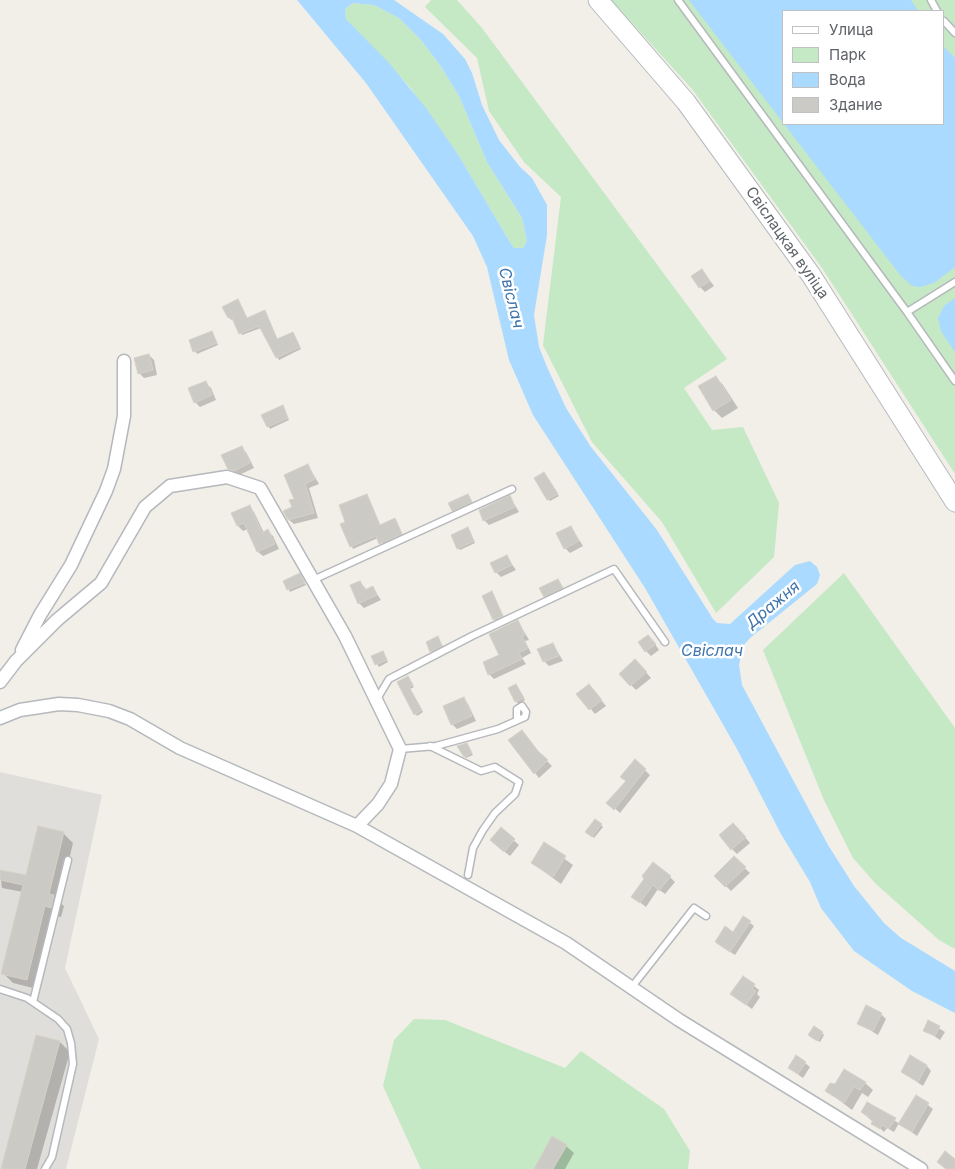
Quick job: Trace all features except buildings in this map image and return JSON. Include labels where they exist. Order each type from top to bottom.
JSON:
[{"type":"main road","name":"Свіслацкая вуліца","points":[[598,0],[686,102],[811,275],[955,502]]},
{"type":"street","points":[[16,661],[40,615],[71,565],[106,491],[114,468],[124,416],[124,361]]},
{"type":"street","points":[[0,682],[16,661],[57,620],[101,583],[145,507],[170,486],[227,477],[260,488],[345,636],[400,749],[391,784],[378,804],[357,826]]},
{"type":"street","points":[[0,718],[20,710],[59,704],[78,705],[109,711],[130,719],[180,748],[357,826],[566,943],[678,1020],[810,1099],[921,1169]]},
{"type":"lane","points":[[678,0],[907,312],[955,381]]},
{"type":"lane","points":[[945,22],[955,33]]},
{"type":"lane","points":[[907,312],[955,282]]},
{"type":"lane","points":[[313,580],[512,490]]},
{"type":"lane","points":[[376,700],[389,679],[472,636],[614,569],[665,642]]},
{"type":"lane","points":[[400,749],[430,746],[476,736],[517,720]]},
{"type":"lane","points":[[430,746],[481,771],[495,767],[519,782],[515,794],[495,813],[473,848],[468,876]]},
{"type":"lane","points":[[33,1002],[68,860]]},
{"type":"lane","points":[[631,988],[694,908],[706,916]]},
{"type":"lane","points":[[0,989],[33,1002],[58,1019],[67,1029],[73,1064],[52,1157],[45,1169]]},
{"type":"shaded area","points":[[0,772],[102,795],[65,968],[99,1039],[66,1169],[0,1169]]},
{"type":"green space","points":[[431,0],[457,0],[482,28],[727,359],[684,388],[712,430],[743,427],[779,503],[774,557],[716,613],[662,522],[592,442],[543,345],[561,197],[524,162],[489,111],[477,58],[425,7]]},
{"type":"green space","points":[[611,0],[955,0],[955,474],[822,268],[692,89]]},
{"type":"green space","points":[[353,3],[374,5],[399,18],[421,40],[440,65],[459,96],[487,162],[522,218],[527,241],[523,248],[514,248],[511,244],[459,156],[409,86],[346,19],[345,9]]},
{"type":"green space","points":[[844,573],[955,728],[955,949],[939,940],[876,884],[853,858],[824,800],[763,650]]},
{"type":"green space","points":[[414,1019],[445,1020],[565,1068],[581,1051],[664,1109],[690,1151],[688,1169],[421,1169],[383,1086],[394,1040]]},
{"type":"water","name":"Свіслач","points":[[297,0],[394,0],[443,34],[465,59],[472,73],[482,105],[499,140],[520,167],[532,178],[547,205],[547,235],[534,315],[539,347],[547,367],[566,408],[591,447],[657,530],[713,619],[717,623],[730,624],[795,565],[810,561],[817,567],[820,575],[817,584],[750,638],[743,646],[739,665],[742,685],[828,845],[854,886],[884,923],[901,938],[955,971],[955,1013],[912,991],[854,951],[821,908],[810,882],[781,834],[737,749],[645,588],[533,415],[509,360],[487,267],[473,236],[366,83]],"holes":[[[353,3],[374,5],[399,18],[421,40],[440,65],[459,96],[487,162],[522,218],[527,241],[523,248],[514,248],[511,244],[459,156],[426,108],[390,64],[346,19],[345,9]]]},
{"type":"water","points":[[689,0],[911,0],[917,10],[782,10],[782,121]]},
{"type":"water","points":[[945,48],[955,58],[955,267],[934,283],[920,287],[912,286],[901,276],[785,125],[945,125]]},
{"type":"water","points":[[955,298],[955,352],[941,331],[938,318],[944,306]]},
{"type":"water label","name":"Дражня","points":[[773,605]]}]
